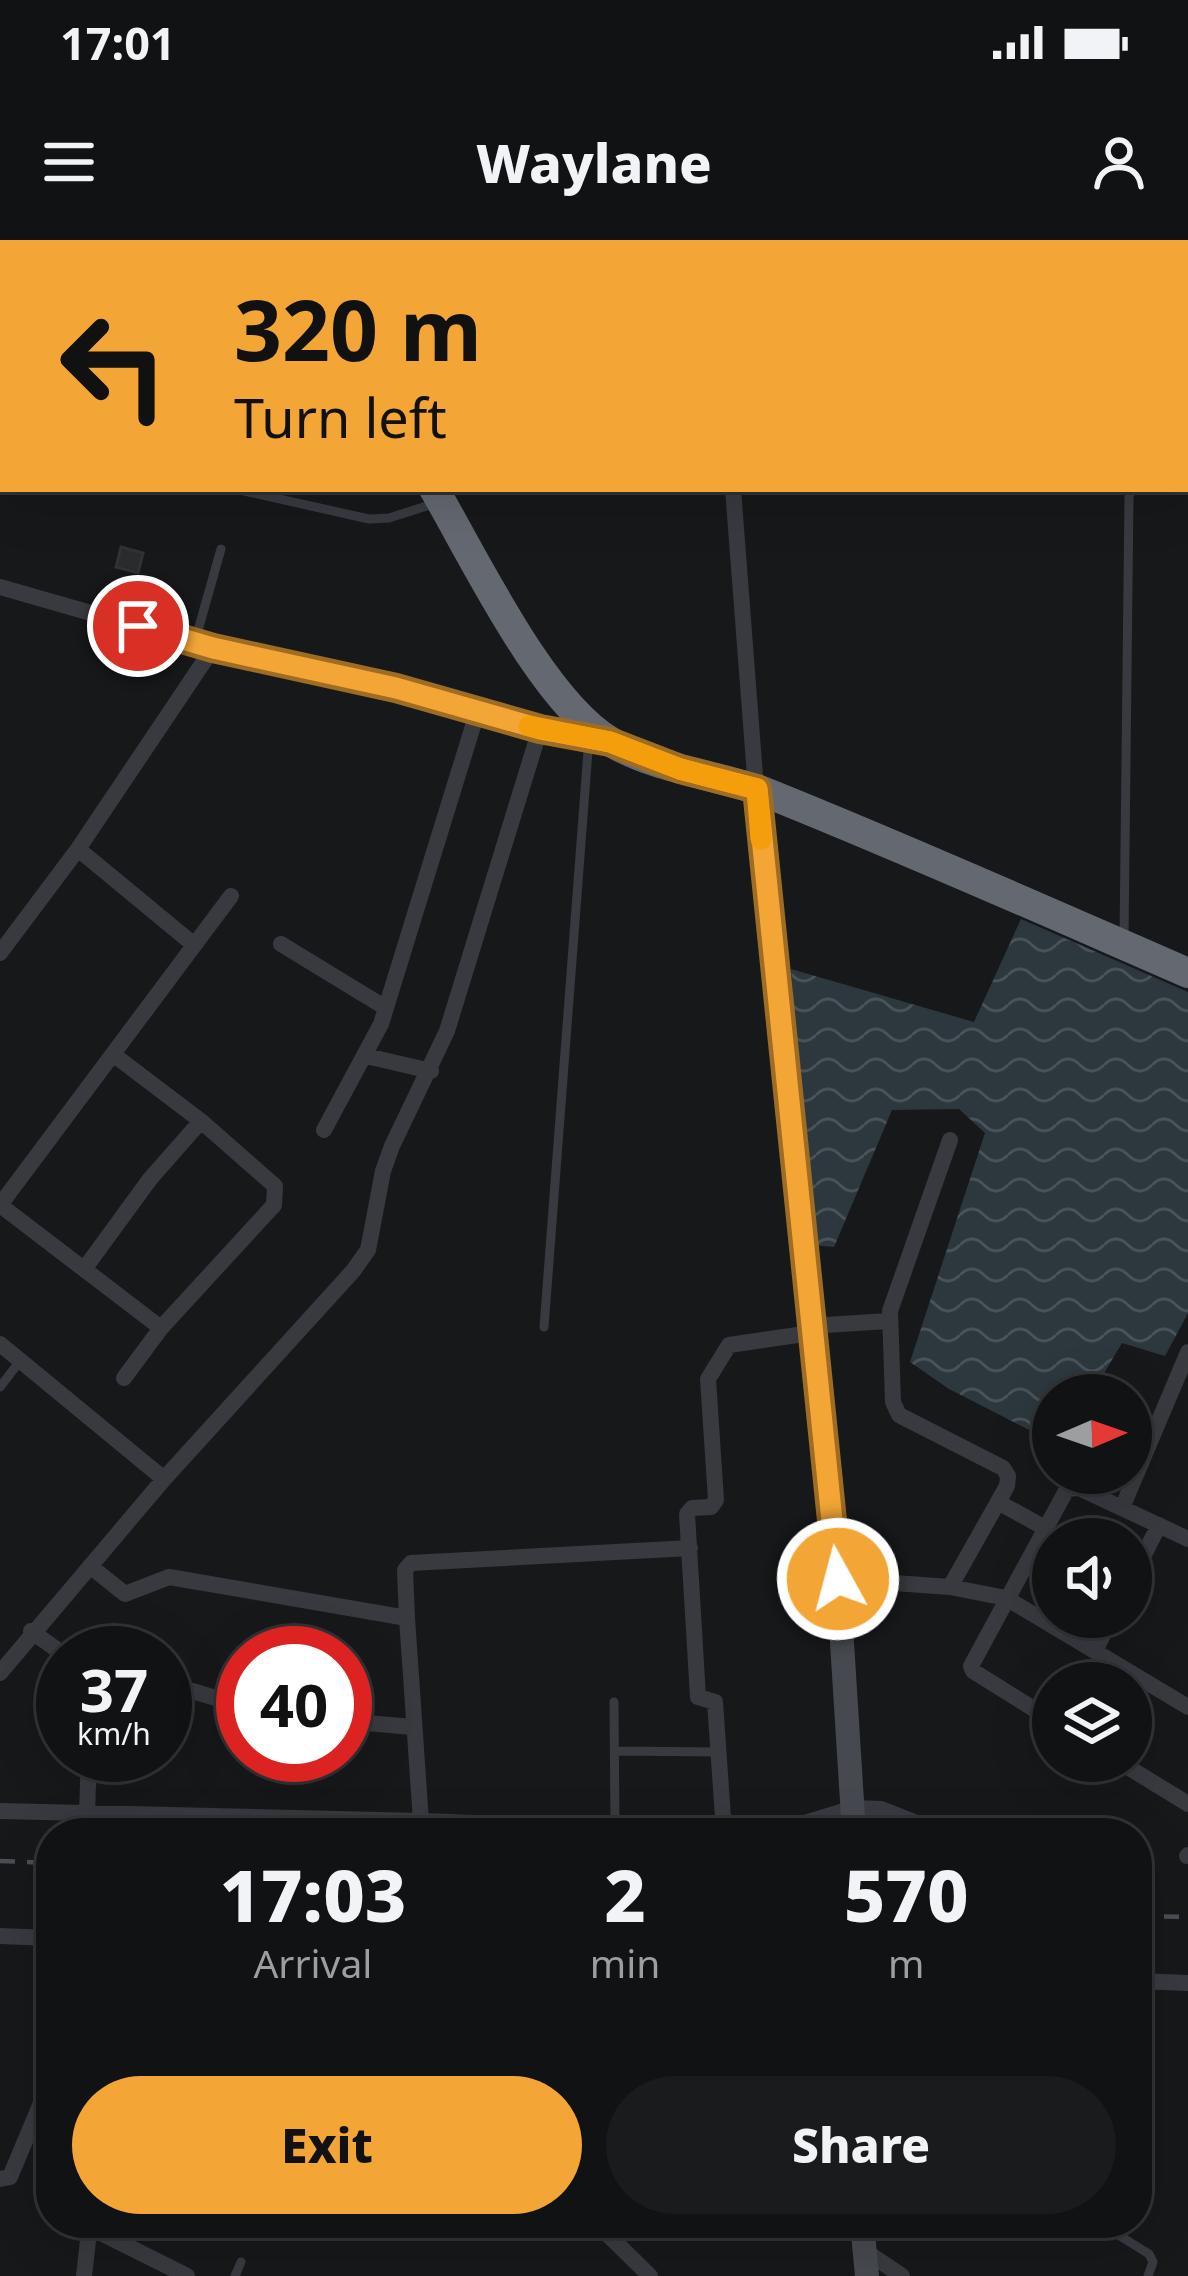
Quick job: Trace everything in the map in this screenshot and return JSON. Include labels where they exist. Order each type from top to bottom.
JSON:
[{"type":"highway","points":[[438,495],[540,669],[600,740],[680,769],[757,789],[1188,974]]},
{"type":"street","points":[[733,492],[757,789],[838,1579],[854,1818]]},
{"type":"street","points":[[0,587],[213,648],[600,740]]},
{"type":"street","points":[[0,952],[78,849],[213,648]]},
{"type":"street","points":[[324,1130],[366,1056],[386,1008],[477,713]]},
{"type":"street","points":[[0,1673],[31,1631],[368,1250],[382,1171],[431,1071],[453,1011],[540,729]]},
{"type":"street","points":[[78,849],[193,944]]},
{"type":"street","points":[[160,1328],[0,1205],[231,896]]},
{"type":"street","points":[[281,944],[386,1008]]},
{"type":"street","points":[[115,1055],[201,1121],[275,1186],[278,1196],[160,1328],[124,1378]]},
{"type":"street","points":[[366,1056],[431,1071]]},
{"type":"street","points":[[85,1268],[150,1179],[201,1121]]},
{"type":"street","points":[[950,1140],[888,1321],[895,1409],[1004,1468],[1008,1476],[1007,1486],[950,1587]]},
{"type":"street","points":[[723,1818],[715,1702],[698,1696],[690,1548],[689,1510],[711,1508],[716,1500],[708,1379],[729,1345],[888,1321]]},
{"type":"street","points":[[0,1344],[164,1479]]},
{"type":"street","points":[[1122,1508],[1188,1352]]},
{"type":"street","points":[[1051,1518],[1067,1489],[1073,1487],[1188,1539]]},
{"type":"street","points":[[998,1502],[1032,1521]]},
{"type":"street","points":[[1152,1540],[1159,1526]]},
{"type":"street","points":[[421,1818],[405,1570],[411,1563],[690,1548]]},
{"type":"street","points":[[1032,1551],[970,1666],[1032,1708]]},
{"type":"street","points":[[90,1566],[125,1594],[169,1577],[407,1618]]},
{"type":"street","points":[[838,1579],[950,1587],[1006,1598],[1188,1707]]},
{"type":"street","points":[[31,1631],[36,1635]]},
{"type":"street","points":[[1096,1649],[1102,1638]]},
{"type":"street","points":[[372,1723],[412,1727]]},
{"type":"street","points":[[87,1813],[88,1782]]},
{"type":"street","points":[[1152,1782],[1188,1804]]},
{"type":"street","points":[[861,1818],[881,1810],[903,1818]]},
{"type":"street","points":[[0,1811],[296,1818]]},
{"type":"street","points":[[0,1936],[36,1937]]},
{"type":"street","points":[[1152,1982],[1188,1983]]},
{"type":"street","points":[[0,2179],[10,2177],[36,2115]]},
{"type":"street","points":[[85,2276],[88,2238]]},
{"type":"street","points":[[114,2238],[188,2276]]},
{"type":"street","points":[[611,2238],[650,2276]]},
{"type":"street","points":[[866,2263],[902,2276]]},
{"type":"lane","points":[[248,492],[369,519],[389,518],[438,495]]},
{"type":"lane","points":[[1124,945],[1131,492]]},
{"type":"lane","points":[[194,643],[221,549]]},
{"type":"lane","points":[[544,1327],[600,740]]},
{"type":"lane","points":[[0,1387],[20,1360]]},
{"type":"lane","points":[[614,1702],[615,1818]]},
{"type":"lane","points":[[616,1751],[718,1752]]},
{"type":"lane","points":[[1123,2238],[1149,2254],[1153,2262],[1148,2276]]},
{"type":"lane","points":[[235,2276],[241,2262]]},
{"type":"water","points":[[1021,919],[1188,992],[1188,1313],[1165,1356],[1122,1343],[1104,1374],[1032,1374],[1032,1431],[949,1389],[910,1362],[985,1133],[959,1109],[892,1110],[834,1247],[811,1245],[791,969],[974,1022]]},
{"type":"building","points":[[121,547],[143,553],[138,573],[116,567]]},
{"type":"railway","points":[[0,1861],[36,1862]]},
{"type":"railway","points":[[1152,1916],[1188,1917]]},
{"type":"slow traffic","points":[[529,726],[610,742],[680,769],[757,789],[761,839]]},
{"type":"route","points":[[138,626],[213,648],[396,688],[540,729],[610,742],[680,769],[757,789],[838,1579]]}]
